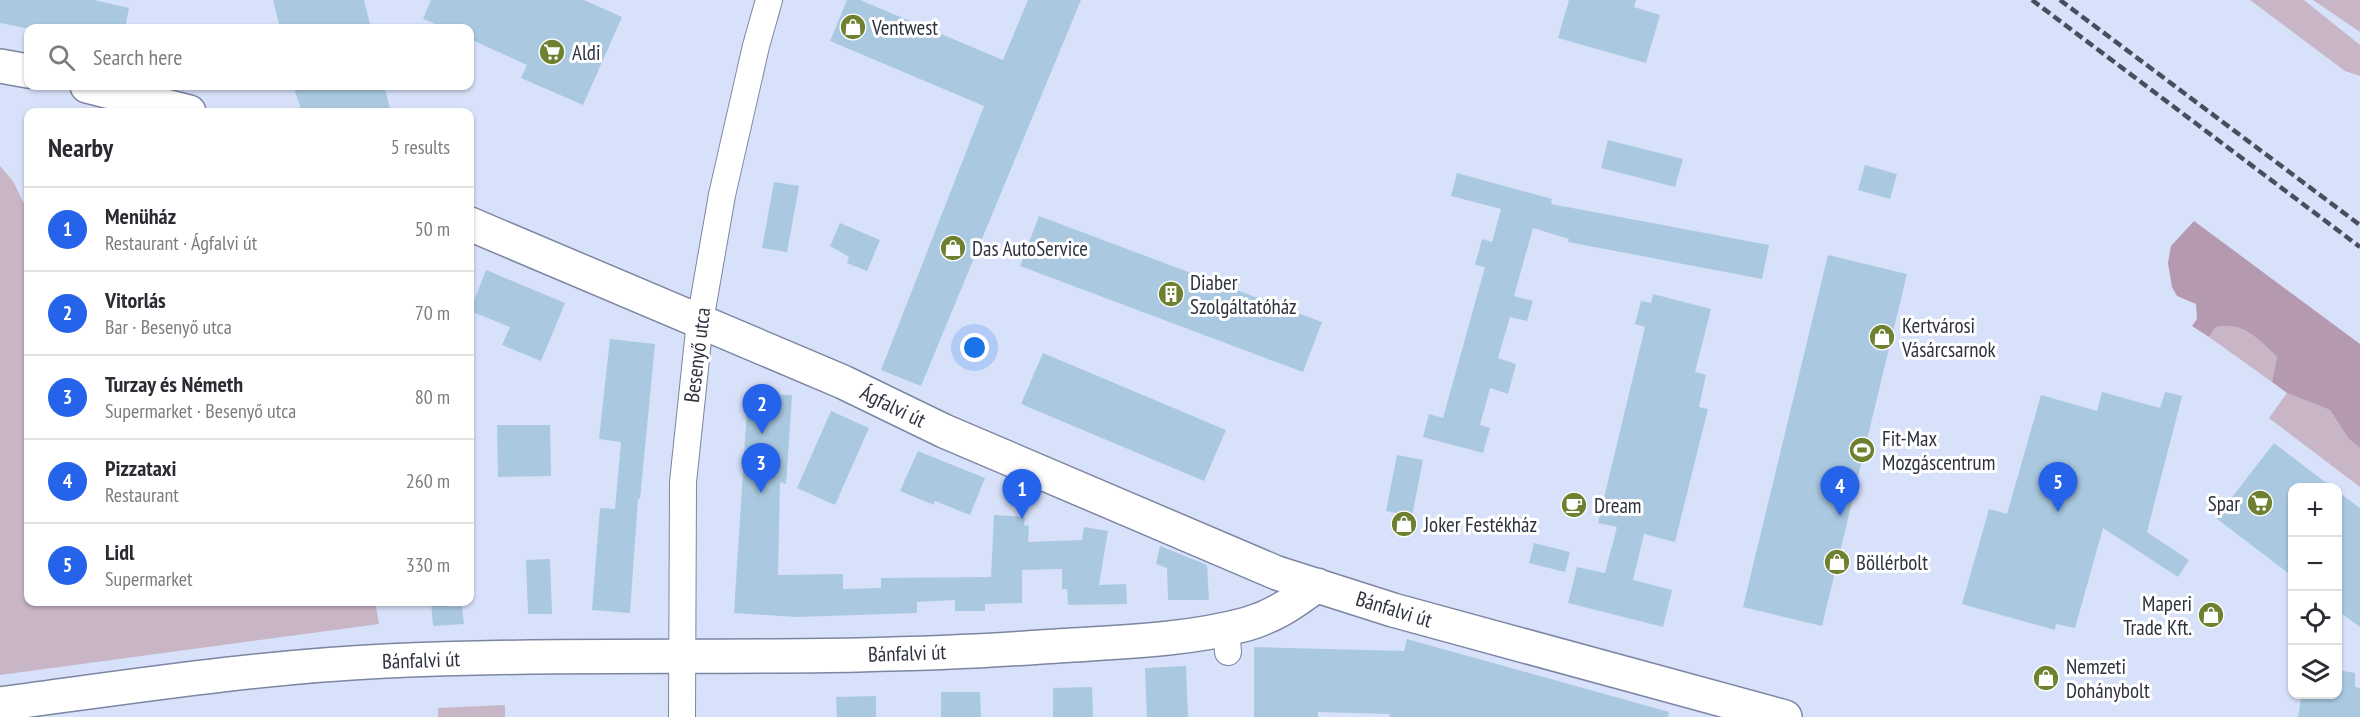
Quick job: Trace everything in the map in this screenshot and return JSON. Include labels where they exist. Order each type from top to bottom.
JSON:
[{"type":"main road","points":[[0,66],[24,70]]},
{"type":"main road","points":[[103,90],[173,108]]},
{"type":"main road","name":"Ágfalvi út","points":[[474,226],[843,382],[944,431],[1233,556],[1317,585]]},
{"type":"main road","name":"Bánfalvi út","points":[[0,704],[174,682],[381,661],[515,656],[790,657],[996,650],[1172,637],[1227,640],[1289,606],[1317,585],[1393,610],[1785,717]]},
{"type":"street","name":"Besenyő utca","points":[[682,717],[683,482],[700,321],[722,195],[769,0]]},
{"type":"shaded area","points":[[2250,0],[2304,0],[2360,45],[2360,76],[2345,71]]},
{"type":"shaded area","points":[[2313,0],[2360,0],[2360,32]]},
{"type":"shaded area","points":[[0,166],[13,181],[24,204],[24,606],[376,606],[379,624],[0,675]]},
{"type":"shaded area","points":[[2194,221],[2360,344],[2360,448],[2348,438],[2330,410],[2287,393],[2272,382],[2277,357],[2250,333],[2243,329],[2226,326],[2216,327],[2209,337],[2192,326],[2197,319],[2196,304],[2177,296],[2172,287],[2168,263],[2171,246]]},
{"type":"shaded area","points":[[2229,324],[2250,331],[2277,357],[2272,382],[2209,337],[2216,327]]},
{"type":"shaded area","points":[[2287,393],[2330,410],[2348,438],[2360,448],[2360,487],[2269,418]]},
{"type":"shaded area","points":[[505,705],[505,717],[438,717],[438,708]]},
{"type":"building","points":[[0,0],[94,0],[129,8],[126,24],[24,24],[24,28],[0,23]]},
{"type":"building","points":[[273,0],[364,0],[370,24],[279,24]]},
{"type":"building","name":"Aldi","points":[[431,0],[584,0],[622,17],[583,105],[521,78],[527,65],[474,41],[474,24],[435,24],[423,19]]},
{"type":"building","points":[[847,0],[860,0],[1003,60],[1028,0],[1081,0],[921,386],[881,370],[984,106],[830,41]]},
{"type":"building","points":[[1569,0],[1636,0],[1634,7],[1660,15],[1646,63],[1558,38]]},
{"type":"building","points":[[294,90],[385,90],[390,108],[301,108]]},
{"type":"building","points":[[1608,140],[1683,159],[1675,187],[1601,168]]},
{"type":"building","points":[[1865,165],[1897,174],[1890,199],[1858,190]]},
{"type":"building","points":[[1457,173],[1552,199],[1551,204],[1769,245],[1762,279],[1568,242],[1569,239],[1533,228],[1514,296],[1533,301],[1527,321],[1510,317],[1498,358],[1516,364],[1508,394],[1490,388],[1480,425],[1490,428],[1483,453],[1423,437],[1429,414],[1443,418],[1485,267],[1475,265],[1482,239],[1492,242],[1501,209],[1451,196]]},
{"type":"building","points":[[774,182],[799,186],[787,252],[762,248]]},
{"type":"building","name":"Diaber Szolgáltatóház","points":[[1039,216],[1322,322],[1303,372],[1020,266]]},
{"type":"building","points":[[840,223],[880,240],[867,271],[847,263],[849,257],[830,246]]},
{"type":"building","points":[[1828,255],[1907,274],[1822,626],[1743,607]]},
{"type":"building","points":[[486,270],[565,303],[541,361],[502,345],[510,327],[474,313],[474,301]]},
{"type":"building","points":[[1653,294],[1711,309],[1695,372],[1706,375],[1699,407],[1708,409],[1675,542],[1644,534],[1633,580],[1672,590],[1663,627],[1568,603],[1577,567],[1605,573],[1617,527],[1598,523],[1645,327],[1635,324],[1641,301],[1651,303]]},
{"type":"building","points":[[610,339],[655,344],[640,499],[638,499],[630,613],[592,610],[600,508],[615,509],[621,442],[599,439]]},
{"type":"building","points":[[1043,353],[1226,430],[1204,481],[1021,404]]},
{"type":"building","points":[[2102,392],[2160,408],[2165,392],[2182,396],[2147,532],[2189,560],[2178,577],[2103,528],[2075,628],[2056,624],[2055,630],[1962,604],[1989,509],[2007,514],[2041,395],[2097,411]]},
{"type":"building","points":[[748,393],[792,395],[786,484],[780,482],[778,575],[843,574],[843,589],[881,588],[881,578],[991,577],[994,515],[1025,517],[1024,525],[1029,526],[1028,542],[1082,540],[1084,527],[1108,531],[1099,585],[1126,584],[1127,604],[1068,605],[1067,589],[1062,589],[1062,569],[1022,570],[1022,603],[985,604],[985,611],[955,611],[955,600],[917,602],[917,613],[797,617],[734,613]]},
{"type":"building","points":[[831,411],[869,428],[835,505],[797,488]]},
{"type":"building","points":[[497,425],[550,425],[551,476],[498,477]]},
{"type":"building","name":"Spar","points":[[2274,443],[2326,483],[2288,483],[2288,573],[2216,518]]},
{"type":"building","points":[[918,451],[985,478],[970,515],[935,501],[934,505],[900,491]]},
{"type":"building","points":[[1397,455],[1423,460],[1412,516],[1386,511]]},
{"type":"building","points":[[2342,495],[2360,508],[2360,627],[2342,614]]},
{"type":"building","points":[[1534,543],[1570,552],[1565,572],[1529,563]]},
{"type":"building","points":[[1160,546],[1207,565],[1209,600],[1168,600],[1167,568],[1156,564]]},
{"type":"building","points":[[550,559],[552,614],[528,614],[526,560]]},
{"type":"building","points":[[431,606],[462,606],[464,624],[433,626]]},
{"type":"building","points":[[1407,639],[1669,712],[1668,717],[1389,717],[1390,714],[1318,712],[1318,717],[1254,717],[1254,647],[1404,651]]},
{"type":"building","points":[[1186,666],[1188,717],[1147,717],[1145,668]]},
{"type":"building","points":[[2342,671],[2355,673],[2355,687],[2360,688],[2360,717],[2298,717],[2301,699],[2342,699]]},
{"type":"building","points":[[1092,687],[1093,717],[1053,717],[1053,688]]},
{"type":"building","points":[[941,692],[980,692],[981,717],[941,717]]},
{"type":"building","points":[[876,696],[876,717],[837,717],[836,697]]},
{"type":"railway","points":[[2032,0],[2360,247]]},
{"type":"railway","points":[[2060,0],[2360,225]]},
{"type":"place","name":"Ventwest","points":[[853,27]]},
{"type":"place","name":"Aldi","points":[[552,52]]},
{"type":"place","name":"Das AutoService","points":[[953,248]]},
{"type":"place","name":"Diaber Szolgáltatóház","points":[[1171,294]]},
{"type":"place","name":"Kertvárosi Vásárcsarnok","points":[[1882,337]]},
{"type":"place","name":"Vitorlás","points":[[762,434]]},
{"type":"place","name":"Fit-Max Mozgáscentrum","points":[[1862,450]]},
{"type":"place","name":"Turzay és Németh","points":[[761,493]]},
{"type":"place","name":"Spar","points":[[2260,503]]},
{"type":"place","name":"Dream","points":[[1574,505]]},
{"type":"place","name":"Lidl","points":[[2058,512]]},
{"type":"place","name":"Pizzataxi","points":[[1840,516]]},
{"type":"place","name":"Menüház","points":[[1022,519]]},
{"type":"place","name":"Joker Festékház","points":[[1404,524]]},
{"type":"place","name":"Böllérbolt","points":[[1837,562]]},
{"type":"place","name":"Maperi Trade Kft.","points":[[2211,615]]},
{"type":"place","name":"Nemzeti Dohánybolt","points":[[2046,678]]}]
